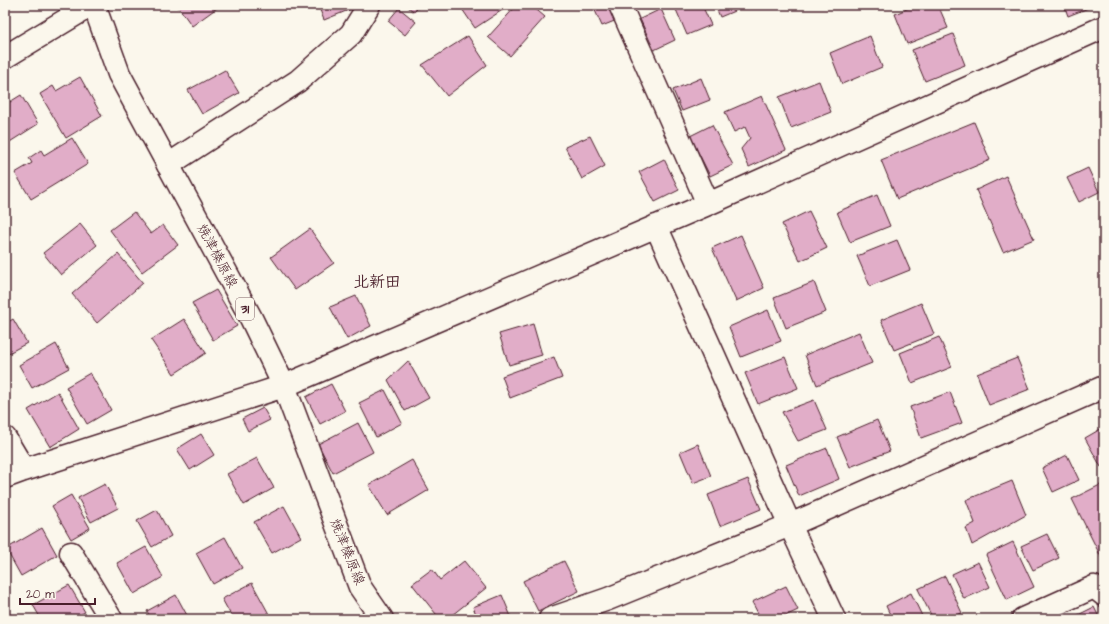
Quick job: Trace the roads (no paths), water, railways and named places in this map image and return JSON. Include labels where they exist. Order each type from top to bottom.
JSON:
[{"type":"street","points":[[5,57],[91,5]]},
{"type":"street","name":"焼津榛原線","points":[[94,5],[119,74],[251,318],[284,386],[360,587],[382,619]]},
{"type":"street","points":[[168,165],[298,81],[351,34],[369,5]]},
{"type":"street","points":[[620,5],[708,204]]},
{"type":"street","points":[[5,438],[14,474],[284,386],[708,204],[1104,27]]},
{"type":"street","points":[[656,226],[790,525],[834,619]]},
{"type":"street","points":[[550,619],[608,599],[790,525],[1104,387]]},
{"type":"street","points":[[71,553],[111,619]]},
{"type":"street","points":[[1023,619],[1094,587],[1104,595]]},
{"type":"district","name":"北新田","points":[[377,282]]}]
